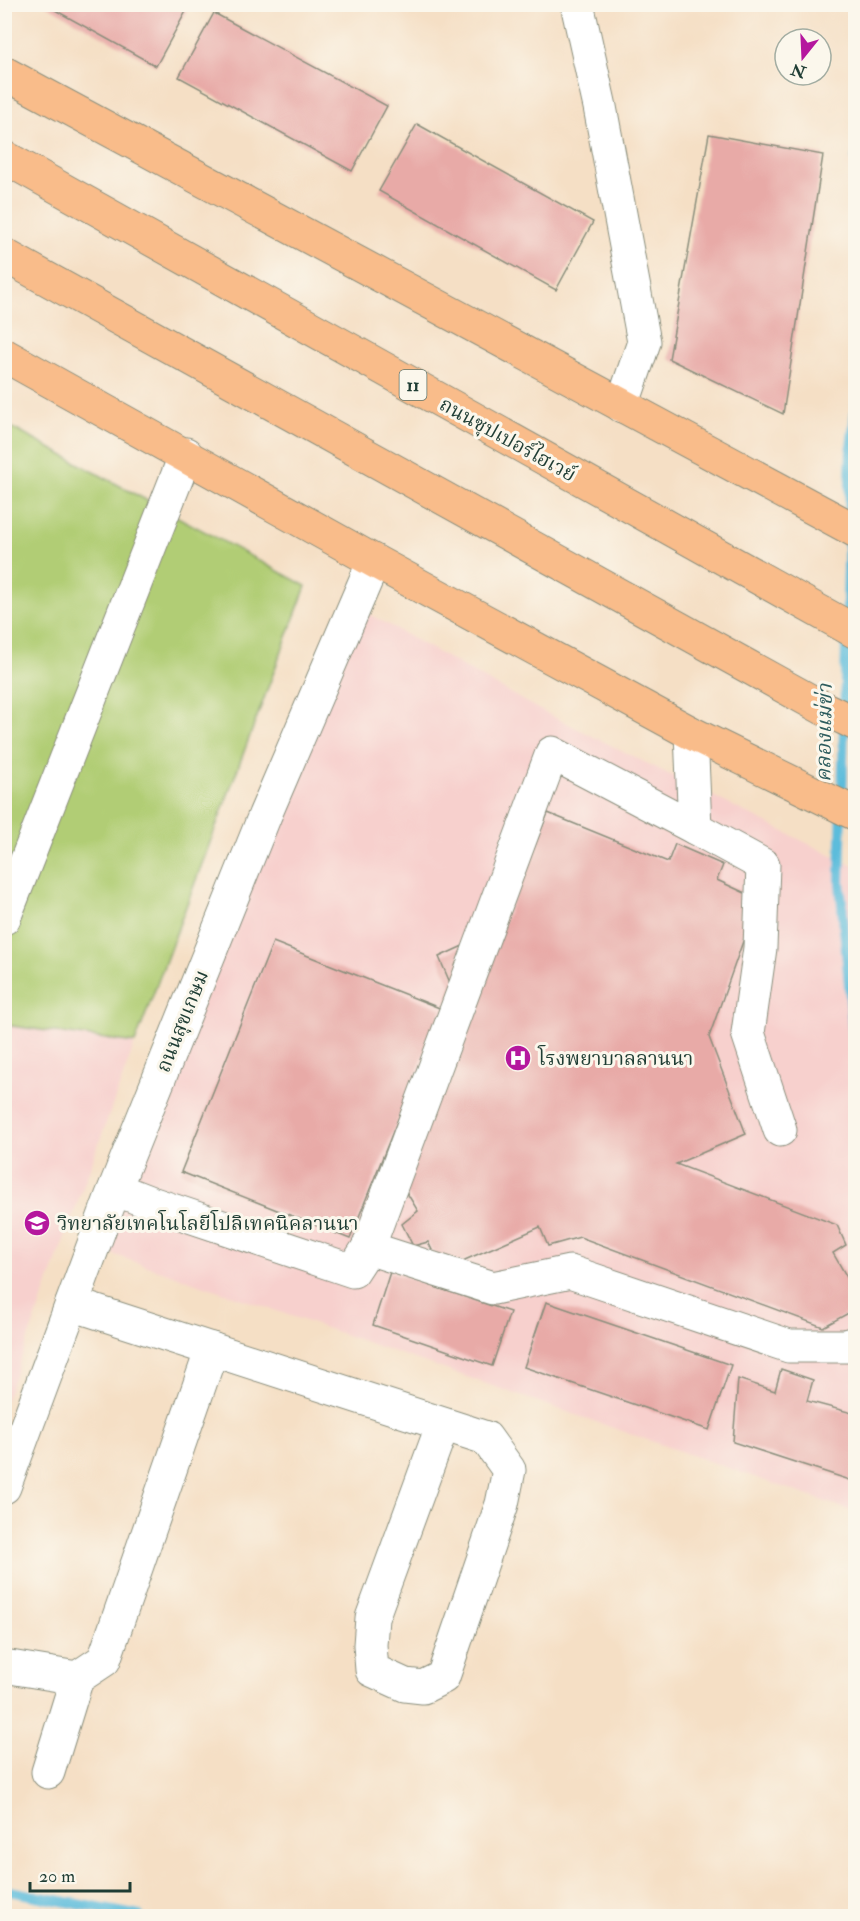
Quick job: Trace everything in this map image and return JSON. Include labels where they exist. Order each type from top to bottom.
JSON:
[{"type":"main road","points":[[4,73],[855,531]]},
{"type":"main road","name":"ถนนซุปเปอร์ไฮเวย์","points":[[4,157],[855,632]]},
{"type":"main road","points":[[4,255],[855,724]]},
{"type":"main road","points":[[4,354],[374,561],[691,733],[855,814]]},
{"type":"street","points":[[578,4],[600,107],[644,342],[622,406]]},
{"type":"street","points":[[4,918],[186,454]]},
{"type":"street","name":"ถนนสุขเกษม","points":[[4,1487],[115,1189],[265,815],[374,561]]},
{"type":"street","points":[[691,733],[696,828]]},
{"type":"street","points":[[115,1189],[353,1271],[368,1248],[552,753],[763,865],[760,948],[748,1033],[780,1130]]},
{"type":"street","points":[[368,1248],[493,1288],[570,1272],[789,1346],[850,1345]]},
{"type":"street","points":[[72,1304],[212,1349],[443,1424],[486,1438],[509,1470],[502,1504],[443,1677],[423,1687],[405,1685],[372,1670],[370,1645],[372,1618],[443,1424]]},
{"type":"street","points":[[48,1772],[77,1678],[104,1660],[212,1349]]},
{"type":"street","points":[[4,1666],[77,1678]]},
{"type":"shaded area","name":"โรงพยาบาลลานนา","points":[[364,611],[538,709],[855,867],[855,1512],[101,1250]]},
{"type":"shaded area","name":"วิทยาลัยเทคโนโลยีโปลิเทคนิคลานนา","points":[[5,1025],[135,1043],[5,1403]]},
{"type":"green space","points":[[5,424],[306,586],[135,1043],[5,1025]]},
{"type":"building","points":[[44,4],[190,4],[156,66]]},
{"type":"building","points":[[214,13],[387,106],[352,171],[179,77]]},
{"type":"building","points":[[417,124],[593,222],[556,290],[379,191]]},
{"type":"building","points":[[709,134],[823,155],[783,414],[669,359]]},
{"type":"building","name":"โรงพยาบาลลานนา","points":[[548,813],[668,862],[675,844],[723,865],[717,880],[758,899],[709,1037],[746,1134],[676,1164],[837,1225],[846,1245],[833,1253],[856,1293],[856,1309],[823,1327],[580,1237],[548,1246],[540,1227],[442,1270],[428,1242],[413,1246],[402,1224],[418,1211],[404,1188],[451,985],[439,957],[502,928]]},
{"type":"building","points":[[273,942],[442,1009],[350,1239],[181,1172]]},
{"type":"building","points":[[390,1272],[510,1312],[492,1366],[373,1325]]},
{"type":"building","points":[[546,1302],[731,1365],[709,1430],[524,1367]]},
{"type":"building","points":[[4,1314],[9,1315],[6,1330],[4,1330]]},
{"type":"building","points":[[781,1369],[813,1380],[807,1401],[856,1414],[856,1482],[733,1442],[738,1379],[775,1391]]},
{"type":"waterway","name":"คลองแม่ข่า","points":[[856,405],[851,448],[840,882],[856,1063]]},
{"type":"waterway","points":[[4,1890],[140,1916]]},
{"type":"place","name":"โรงพยาบาลลานนา","points":[[518,1058]]},
{"type":"place","name":"วิทยาลัยเทคโนโลยีโปลิเทคนิคลานนา","points":[[37,1223]]}]
